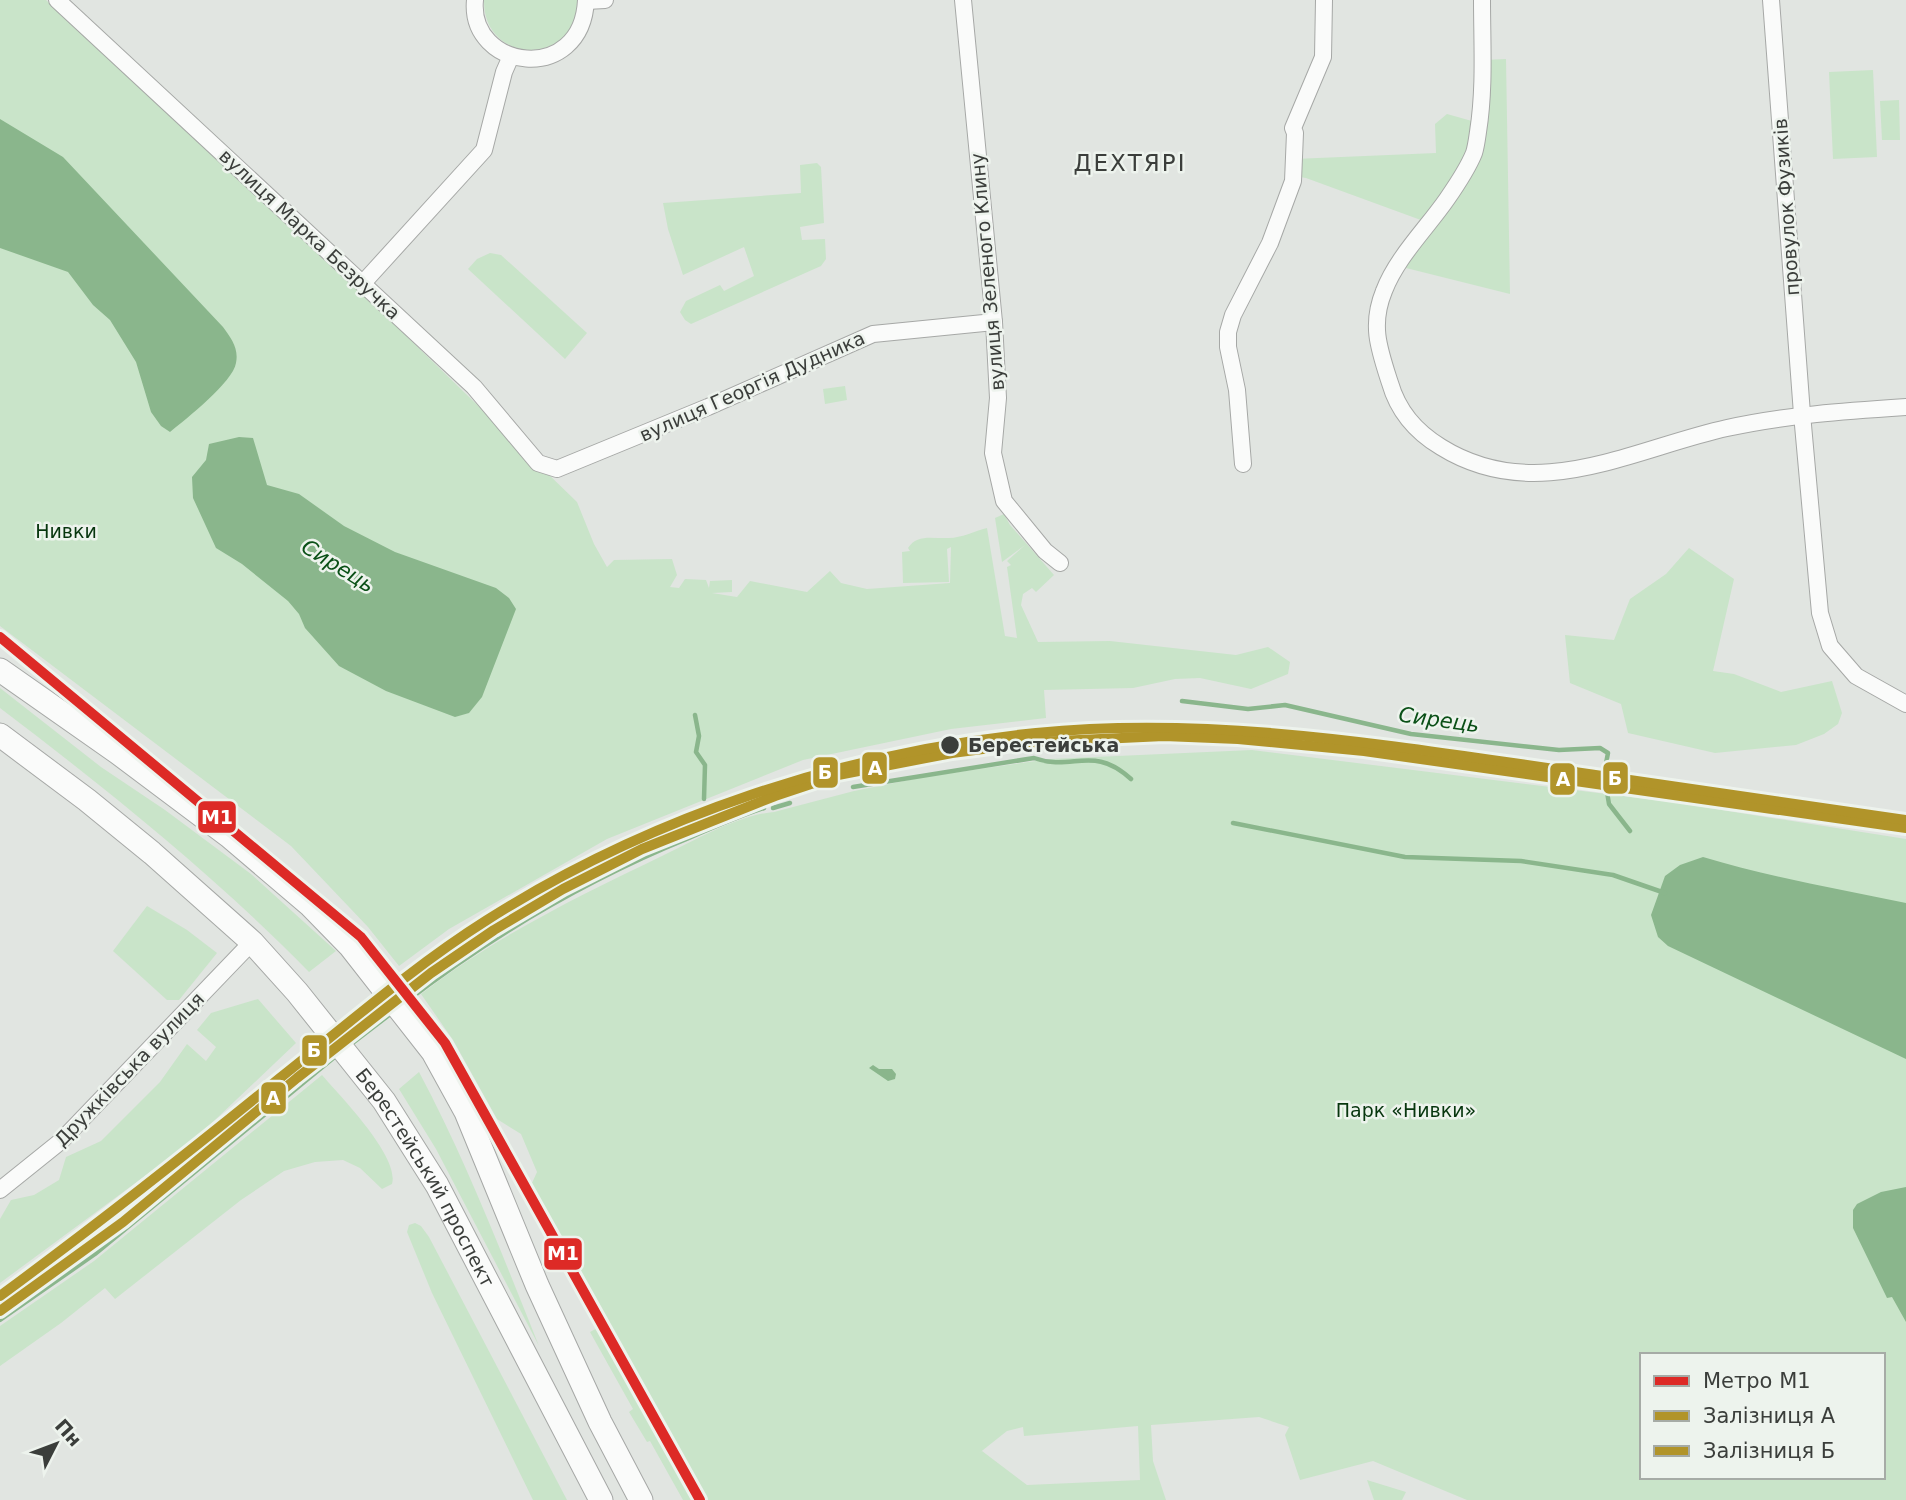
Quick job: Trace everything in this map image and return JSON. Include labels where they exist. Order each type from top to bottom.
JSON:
[{"type":"main road","points":[[0,670],[117,752],[229,836],[310,905],[350,946],[433,1052],[466,1112],[537,1285],[600,1422],[641,1500]]},
{"type":"main road","name":"Берестейський проспект","points":[[0,735],[152,853],[252,942],[297,992],[384,1101],[437,1185],[601,1500]]},
{"type":"street","name":"вулиця Марка Безручка","points":[[57,0],[474,387],[538,463],[557,469]]},
{"type":"street","points":[[475,0],[478,23],[486,37],[497,48],[511,56],[537,59],[562,50],[572,41],[585,15],[586,0],[605,0]]},
{"type":"street","name":"вулиця Зеленого Клину","points":[[963,0],[994,322],[998,398],[993,453],[1004,501],[1045,551],[1060,563]]},
{"type":"street","points":[[1243,464],[1237,390],[1228,347],[1228,332],[1233,315],[1270,243],[1293,181],[1293,128],[1323,57],[1324,0]]},
{"type":"street","points":[[1482,0],[1483,87],[1474,152],[1448,197],[1384,289],[1375,320],[1378,345],[1394,398],[1410,423],[1432,442],[1458,458],[1484,467],[1525,472],[1570,471],[1618,461],[1725,428],[1802,414],[1906,407]]},
{"type":"street","name":"провулок Фузиків","points":[[1771,0],[1820,613],[1830,646],[1856,676],[1906,704]]},
{"type":"street","points":[[363,283],[484,150],[504,72],[511,56]]},
{"type":"street","name":"вулиця Георгія Дудника","points":[[557,469],[708,407],[873,334],[994,322]]},
{"type":"street","name":"Дружківська вулиця","points":[[0,1190],[61,1140],[252,942]]},
{"type":"green space","name":"Нивки","points":[[0,0],[46,0],[359,290],[577,502],[594,544],[607,567],[614,560],[672,559],[677,575],[670,587],[679,588],[685,579],[706,580],[709,588],[710,581],[732,580],[732,592],[712,593],[737,597],[750,581],[807,592],[830,571],[841,583],[867,589],[950,583],[951,547],[947,549],[949,582],[903,583],[902,552],[910,551],[908,548],[916,540],[954,538],[987,528],[1005,636],[1017,638],[1007,567],[1011,565],[1007,561],[1025,545],[1002,562],[995,518],[1004,514],[1010,525],[1054,575],[1036,592],[1032,588],[1023,594],[1021,605],[1038,642],[1110,641],[1236,655],[1268,647],[1290,662],[1288,674],[1251,689],[1200,678],[1175,679],[1133,688],[1044,690],[1046,718],[951,729],[803,760],[607,839],[449,929],[399,966],[368,927],[291,846],[0,626]]},
{"type":"green space","points":[[484,0],[577,0],[574,22],[563,37],[548,47],[531,50],[514,47],[498,38],[488,22]]},
{"type":"green space","points":[[1506,59],[1510,294],[1398,266],[1429,223],[1306,178],[1293,176],[1294,159],[1436,153],[1435,124],[1447,114],[1479,123],[1483,60]]},
{"type":"green space","points":[[1873,70],[1877,157],[1833,159],[1829,72]]},
{"type":"green space","points":[[1899,100],[1900,140],[1882,140],[1880,101]]},
{"type":"green space","points":[[817,163],[821,167],[824,223],[800,227],[802,240],[825,239],[826,259],[821,266],[691,324],[685,320],[680,312],[686,301],[720,285],[724,291],[754,276],[744,247],[683,275],[668,229],[663,203],[801,193],[800,165]]},
{"type":"green space","points":[[490,253],[501,255],[587,333],[565,359],[468,269],[477,259]]},
{"type":"green space","points":[[845,386],[847,400],[825,404],[823,389]]},
{"type":"green space","points":[[1689,548],[1734,579],[1713,671],[1734,674],[1781,692],[1832,681],[1842,713],[1838,724],[1824,734],[1796,745],[1715,753],[1628,733],[1621,704],[1570,683],[1565,635],[1614,640],[1630,599],[1666,574]]},
{"type":"green space","points":[[0,688],[101,767],[165,810],[251,874],[336,951],[309,972],[198,867],[0,708]]},
{"type":"green space","name":"Парк «Нивки»","points":[[1252,750],[1671,802],[1906,839],[1906,1500],[1467,1500],[1373,1461],[1300,1480],[1285,1435],[1289,1427],[1259,1417],[1151,1425],[1153,1461],[1166,1500],[683,1500],[650,1441],[647,1442],[629,1412],[633,1409],[590,1332],[603,1325],[564,1253],[532,1183],[537,1172],[521,1134],[497,1119],[453,1040],[421,994],[508,935],[601,886],[732,823],[854,791],[924,777],[1050,759]],"holes":[[[1138,1426],[1140,1480],[1027,1485],[982,1451],[978,1454],[1007,1431],[1023,1427],[1024,1436]]]},
{"type":"green space","points":[[147,906],[187,930],[217,953],[179,1000],[167,1000],[113,951]]},
{"type":"green space","points":[[258,999],[296,1043],[195,1139],[0,1283],[0,1219],[11,1200],[34,1195],[59,1180],[66,1157],[101,1141],[160,1082],[187,1044],[206,1061],[216,1047],[197,1030],[211,1013]]},
{"type":"green space","points":[[419,1072],[468,1173],[539,1346],[436,1149],[399,1089]]},
{"type":"green space","points":[[322,1075],[378,1143],[392,1172],[392,1184],[382,1189],[360,1168],[343,1160],[315,1162],[284,1171],[241,1200],[115,1299],[105,1288],[0,1366],[0,1326],[94,1261]]},
{"type":"green space","points":[[415,1223],[421,1226],[429,1237],[567,1500],[533,1500],[432,1293],[407,1232],[409,1225]]},
{"type":"green space","points":[[1367,1480],[1406,1492],[1402,1500],[1374,1500]]},
{"type":"water","points":[[0,119],[63,157],[223,327],[231,339],[237,358],[233,371],[208,400],[170,432],[161,426],[151,412],[136,362],[110,320],[93,305],[68,272],[0,248]]},
{"type":"water","points":[[239,437],[253,438],[267,485],[299,494],[344,526],[395,552],[496,588],[509,598],[516,609],[482,697],[469,713],[455,717],[386,691],[339,666],[305,628],[299,614],[288,601],[242,564],[216,548],[193,498],[192,477],[206,460],[209,444]]},
{"type":"water","points":[[1703,857],[1779,877],[1906,903],[1906,1059],[1668,946],[1658,937],[1651,915],[1665,876],[1680,865]]},
{"type":"water","points":[[873,1065],[879,1069],[892,1069],[896,1074],[895,1079],[888,1081],[869,1068]]},
{"type":"water","points":[[1906,1187],[1906,1322],[1892,1297],[1887,1298],[1853,1228],[1853,1210],[1857,1204],[1881,1192]]},
{"type":"waterway","name":"Сирець","points":[[1182,701],[1248,709],[1285,705],[1411,734],[1559,750],[1600,748],[1608,753],[1604,774],[1609,804],[1630,831]]},
{"type":"waterway","points":[[695,715],[699,736],[696,752],[705,765],[704,799]]},
{"type":"waterway","points":[[853,787],[1034,758],[1060,762],[1105,763],[1131,779]]},
{"type":"waterway","points":[[773,808],[790,803]]},
{"type":"waterway","points":[[403,1004],[470,955],[576,891],[651,854],[764,808]]},
{"type":"waterway","points":[[1233,823],[1405,857],[1521,861],[1613,875],[1665,893]]},
{"type":"waterway","points":[[350,1045],[393,1012]]},
{"type":"waterway","points":[[0,1320],[95,1254],[337,1055]]},
{"type":"metro line","name":"M1","points":[[0,637],[361,937],[445,1043],[700,1500]]},
{"type":"rail line","name":"Б","points":[[0,1296],[176,1161],[407,976],[487,920],[549,883],[614,850],[751,795],[821,773],[964,742],[1036,733],[1096,729],[1215,729],[1395,746],[1906,820]]},
{"type":"rail line","name":"A","points":[[0,1311],[123,1222],[297,1078],[431,973],[494,930],[563,889],[642,849],[775,796],[838,775],[952,753],[1037,742],[1164,736],[1238,739],[1364,751],[1906,828]]},
{"type":"place","name":"Берестейська","points":[[950,745]]},
{"type":"district","name":"ДЕХТЯРІ","points":[[1130,163]]}]
